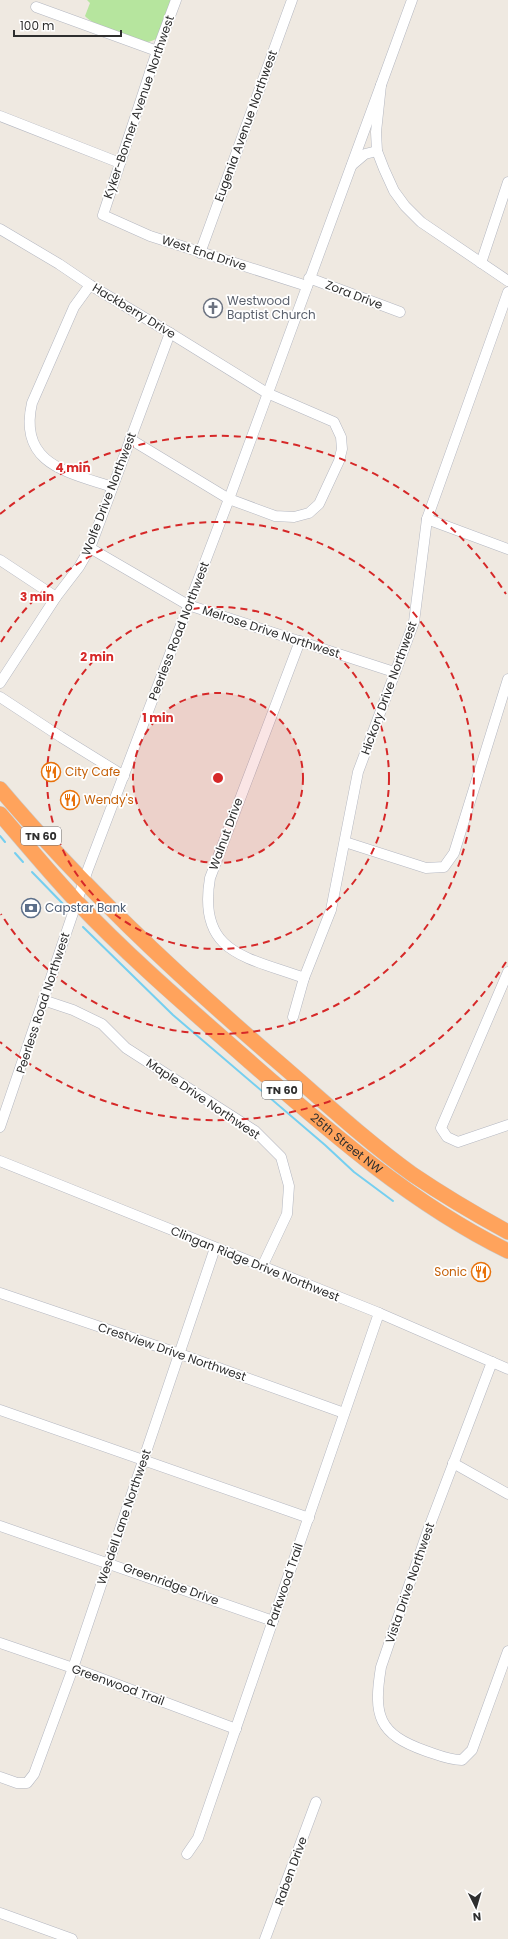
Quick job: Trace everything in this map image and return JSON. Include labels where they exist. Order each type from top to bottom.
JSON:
[{"type":"highway","name":"TN 60","points":[[0,789],[31,826],[84,882]]},
{"type":"highway","name":"TN 60","points":[[0,814],[77,902]]},
{"type":"highway","name":"25th Street NW","points":[[84,882],[99,898],[225,1016],[361,1134],[411,1173],[460,1206],[508,1232]]},
{"type":"highway","name":"25th Street NW","points":[[77,902],[181,1001],[353,1149],[389,1178],[434,1209],[478,1236],[508,1251]]},
{"type":"street","name":"Kyker-Bonner Avenue Northwest","points":[[103,215],[157,51],[176,0]]},
{"type":"street","name":"Eugenia Avenue Northwest","points":[[200,253],[292,0]]},
{"type":"street","points":[[351,167],[412,0]]},
{"type":"street","points":[[36,7],[157,51]]},
{"type":"street","points":[[381,85],[376,132],[378,151],[394,191],[404,206],[421,222],[508,281]]},
{"type":"street","points":[[0,116],[120,163]]},
{"type":"street","points":[[358,146],[365,144],[372,146],[378,151]]},
{"type":"street","name":"Peerless Road Northwest","points":[[0,1127],[25,1058],[42,1000],[84,882],[229,498],[351,167],[365,154],[378,151]]},
{"type":"street","points":[[481,263],[508,182]]},
{"type":"street","name":"West End Drive","points":[[103,215],[150,236],[200,253],[308,282]]},
{"type":"street","name":"Hackberry Drive","points":[[0,231],[59,264],[90,285],[267,393],[334,422],[341,437],[342,449],[339,461],[319,504],[309,513],[294,517],[275,516],[229,498],[130,439]]},
{"type":"street","name":"Zora Drive","points":[[308,282],[400,312]]},
{"type":"street","points":[[90,285],[74,307],[32,403],[28,419],[32,440],[41,456],[64,471],[112,487]]},
{"type":"street","name":"Hickory Drive Northwest","points":[[293,1017],[304,978],[331,910],[358,772],[394,672],[414,622],[427,519],[508,292]]},
{"type":"street","name":"Wolfe Drive Northwest","points":[[0,683],[56,597],[79,567],[90,548],[170,333]]},
{"type":"street","points":[[427,519],[508,549]]},
{"type":"street","name":"Melrose Drive Northwest","points":[[90,548],[188,605],[394,672]]},
{"type":"street","points":[[0,560],[56,597]]},
{"type":"street","name":"Walnut Drive","points":[[300,641],[210,878],[207,896],[208,914],[213,928],[222,944],[236,953],[304,978]]},
{"type":"street","points":[[345,842],[426,868],[444,867],[454,853],[508,678]]},
{"type":"street","points":[[0,697],[124,776]]},
{"type":"street","points":[[508,972],[441,1128],[447,1137],[458,1142],[508,1125]]},
{"type":"street","name":"Maple Drive Northwest","points":[[42,1000],[73,1010],[102,1024],[126,1048],[255,1131],[281,1158],[289,1186],[287,1214],[262,1267]]},
{"type":"street","name":"Clingan Ridge Drive Northwest","points":[[0,1162],[379,1313],[508,1369]]},
{"type":"street","name":"Wesdell Lane Northwest","points":[[0,1777],[17,1783],[27,1783],[34,1774],[73,1668],[215,1248]]},
{"type":"street","name":"Crestview Drive Northwest","points":[[0,1292],[180,1354],[344,1413]]},
{"type":"street","name":"Parkwood Trail","points":[[187,1854],[198,1838],[379,1313]]},
{"type":"street","name":"Vista Drive Northwest","points":[[492,1362],[453,1463],[381,1667],[377,1691],[378,1710],[386,1728],[405,1743],[453,1760],[462,1760],[472,1750],[508,1651]]},
{"type":"street","points":[[0,1410],[144,1459],[309,1518]]},
{"type":"street","points":[[453,1463],[508,1494]]},
{"type":"street","name":"Greenridge Drive","points":[[0,1526],[108,1562],[273,1621]]},
{"type":"street","name":"Greenwood Trail","points":[[0,1643],[73,1668],[236,1729]]},
{"type":"street","name":"Raben Drive","points":[[265,1939],[316,1802]]},
{"type":"street","points":[[0,1913],[72,1939]]},
{"type":"green space","points":[[87,0],[172,0],[158,38],[146,42],[114,32],[89,20],[85,16],[90,3]]},
{"type":"waterway","points":[[0,836],[5,842]]},
{"type":"waterway","points":[[15,853],[23,862]]},
{"type":"waterway","points":[[32,872],[66,907]]},
{"type":"waterway","points":[[83,927],[173,1015],[325,1145],[354,1172],[393,1201]]},
{"type":"place","name":"Westwood Baptist Church","points":[[213,308]]},
{"type":"place","name":"City Cafe","points":[[51,772]]},
{"type":"place","name":"Wendy's","points":[[70,800]]},
{"type":"place","name":"Capstar Bank","points":[[31,908]]},
{"type":"place","name":"Sonic","points":[[481,1272]]}]
